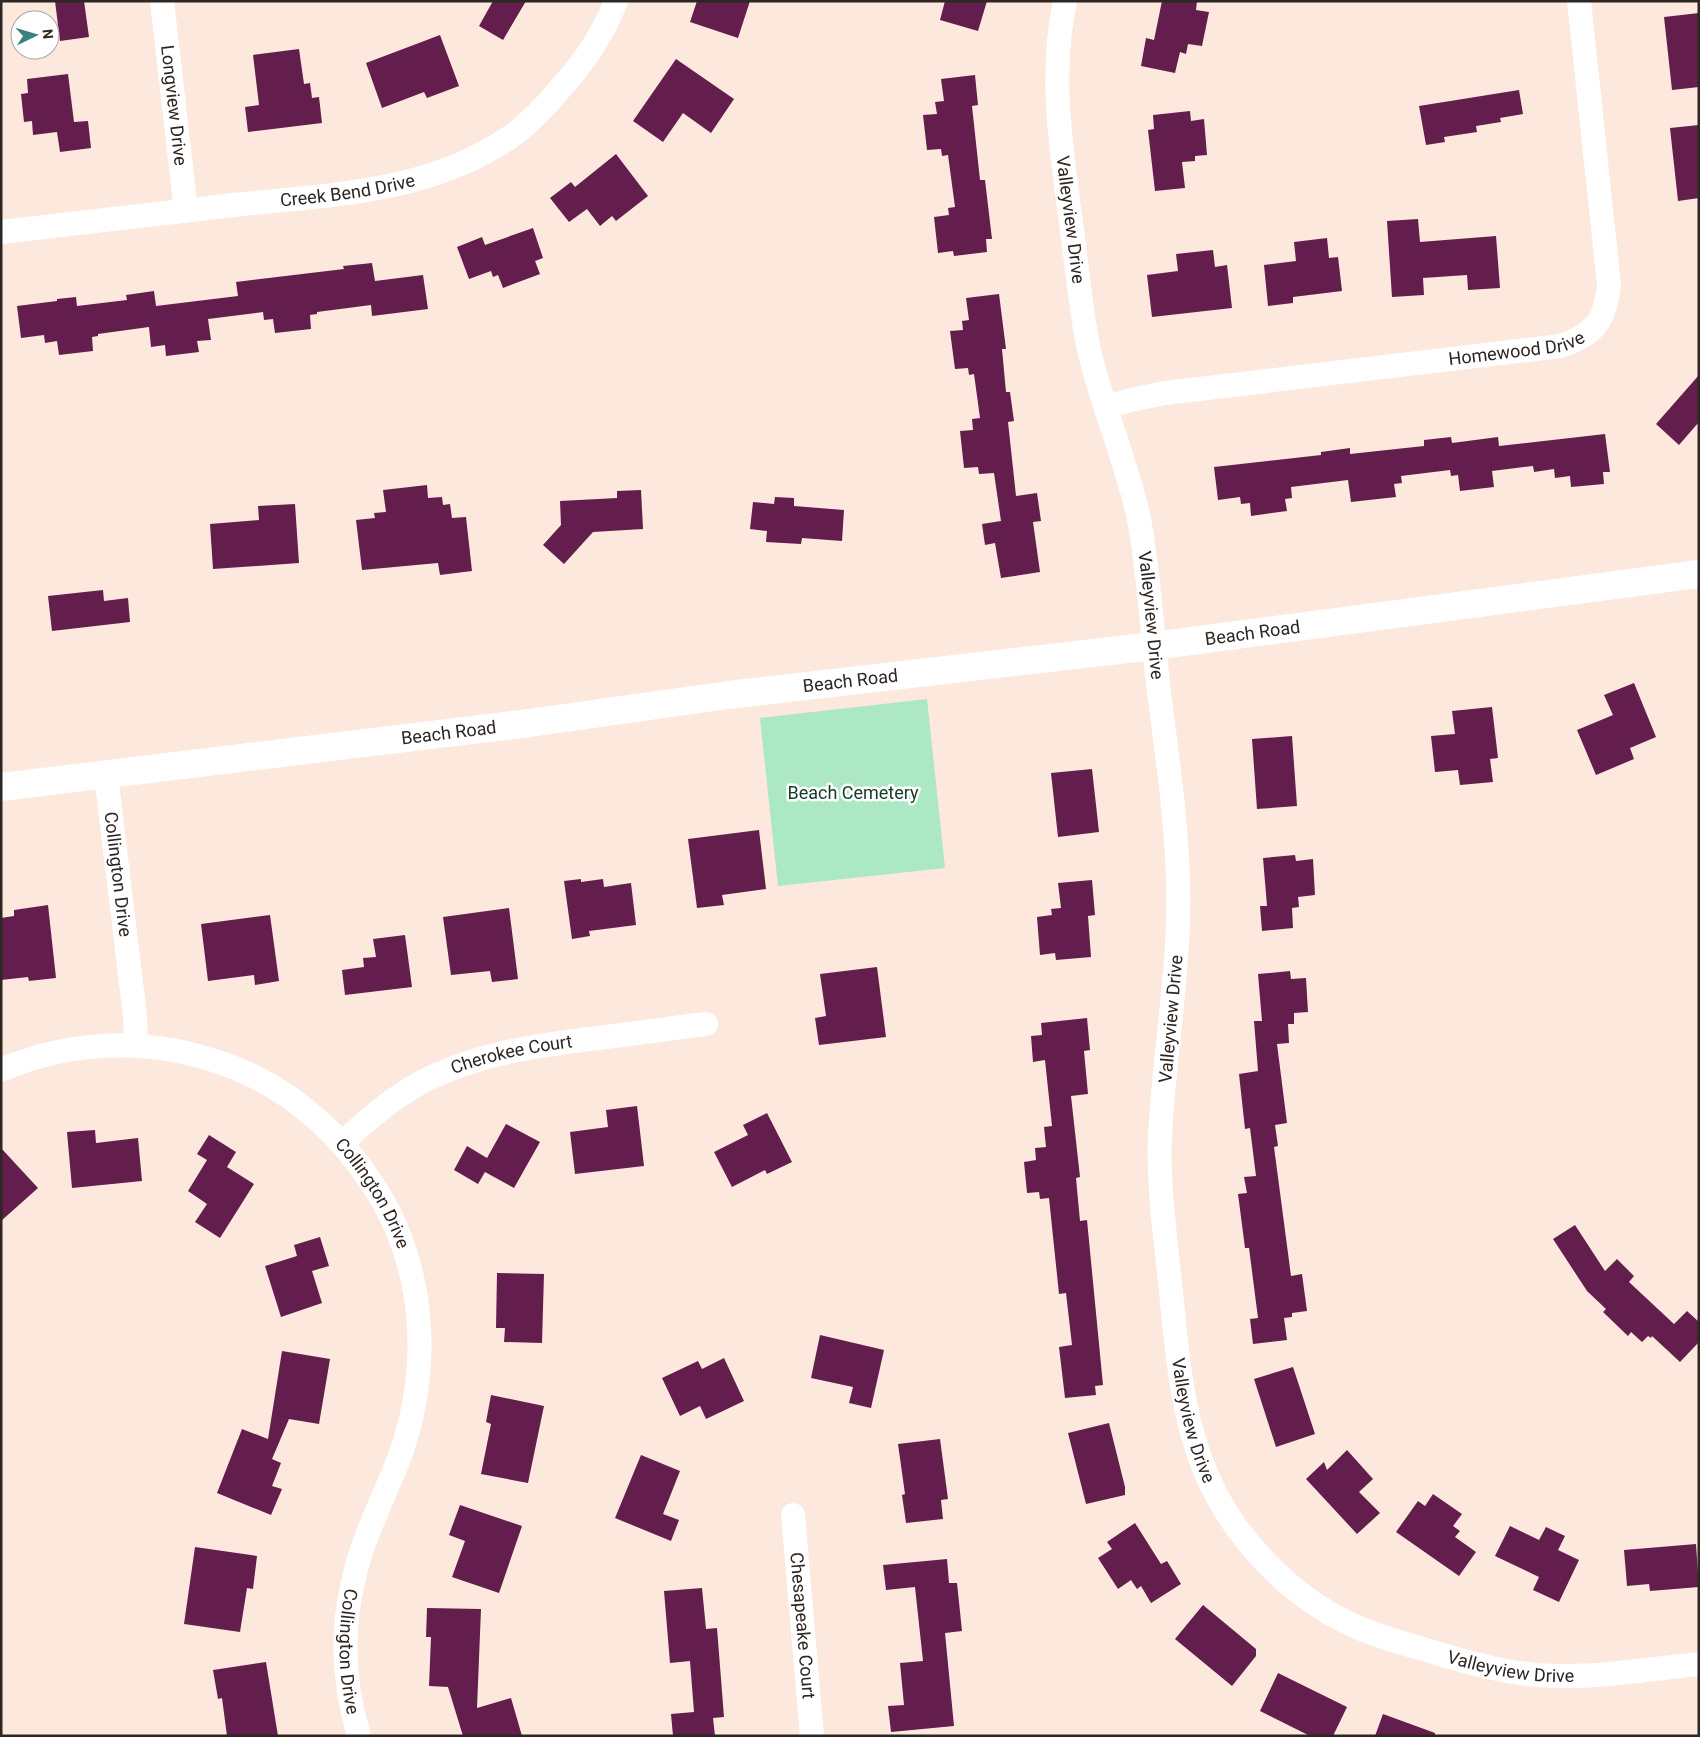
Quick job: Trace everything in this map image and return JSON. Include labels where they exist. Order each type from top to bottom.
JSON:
[{"type":"street","name":"Longview Drive","points":[[162,1],[186,211]]},
{"type":"street","name":"Creek Bend Drive","points":[[1,232],[349,193],[388,187],[424,178],[456,167],[480,156],[505,141],[528,123],[560,90],[593,48],[616,1]]},
{"type":"street","name":"Valleyview Drive","points":[[1065,1],[1058,39],[1056,72],[1057,111],[1085,326],[1090,351],[1134,496],[1139,520],[1175,837],[1178,880],[1175,978],[1160,1140],[1164,1226],[1175,1329],[1187,1415],[1202,1466],[1211,1486],[1238,1531],[1266,1564],[1306,1598],[1334,1616],[1363,1630],[1473,1664],[1516,1674],[1559,1676],[1600,1674],[1699,1664]]},
{"type":"street","name":"Homewood Drive","points":[[1106,407],[1165,393],[1561,346],[1573,342],[1590,332],[1599,321],[1607,305],[1609,285],[1579,1]]},
{"type":"street","name":"Beach Road","points":[[1,787],[522,724],[728,695],[1154,646],[1699,574]]},
{"type":"street","name":"Collington Drive","points":[[106,775],[135,1016],[136,1045],[187,1053],[210,1059],[264,1082],[292,1099],[315,1117],[342,1144],[381,1196],[405,1251],[415,1288],[419,1322],[420,1357],[417,1393],[400,1455],[362,1548],[353,1582],[347,1618],[348,1684],[353,1716],[359,1736]]},
{"type":"street","name":"Cherokee Court","points":[[342,1144],[362,1124],[401,1094],[463,1064],[495,1054],[529,1047],[706,1024]]},
{"type":"street","points":[[1,1070],[49,1053],[85,1047],[136,1045]]},
{"type":"street","name":"Chesapeake Court","points":[[792,1515],[812,1736]]},
{"type":"green space","name":"Beach Cemetery","points":[[927,699],[945,868],[778,886],[760,718]]},
{"type":"building","points":[[55,1],[84,1],[89,37],[60,41],[60,10],[56,10]]},
{"type":"building","points":[[493,1],[526,1],[503,40],[479,26]]},
{"type":"building","points":[[697,1],[750,1],[738,38],[690,22]]},
{"type":"building","points":[[945,1],[987,1],[978,31],[940,20]]},
{"type":"building","points":[[1162,1],[1197,1],[1196,10],[1209,12],[1202,46],[1188,44],[1186,54],[1180,52],[1175,73],[1141,66],[1146,38],[1154,40]]},
{"type":"building","points":[[1699,13],[1699,87],[1672,90],[1664,17]]},
{"type":"building","points":[[440,35],[459,86],[427,98],[424,92],[382,108],[366,63]]},
{"type":"building","points":[[299,49],[304,84],[310,83],[312,98],[319,97],[322,123],[248,132],[245,107],[259,105],[253,55]]},
{"type":"building","points":[[676,59],[734,99],[711,133],[683,113],[663,142],[633,121]]},
{"type":"building","points":[[68,74],[74,122],[88,121],[91,148],[60,152],[57,132],[33,135],[32,121],[24,122],[21,94],[28,93],[27,79]]},
{"type":"building","points":[[975,75],[978,105],[972,106],[980,180],[985,180],[992,239],[986,239],[987,252],[954,256],[953,251],[938,253],[934,217],[949,215],[948,208],[955,207],[948,155],[942,156],[941,149],[927,150],[923,115],[937,114],[935,102],[944,101],[941,79]]},
{"type":"building","points":[[1519,90],[1523,114],[1500,118],[1501,122],[1476,126],[1477,132],[1444,137],[1445,142],[1426,145],[1419,106]]},
{"type":"building","points":[[1190,111],[1191,121],[1204,119],[1207,155],[1195,156],[1195,161],[1182,162],[1185,188],[1155,191],[1148,130],[1154,129],[1153,115]]},
{"type":"building","points":[[1699,125],[1699,198],[1678,201],[1670,128]]},
{"type":"building","points":[[616,154],[648,196],[616,221],[612,216],[600,226],[587,209],[569,222],[550,198],[571,182],[575,187]]},
{"type":"building","points":[[1418,219],[1420,242],[1496,236],[1500,288],[1468,290],[1467,275],[1423,278],[1424,295],[1392,297],[1387,221]]},
{"type":"building","points":[[533,228],[543,258],[535,261],[540,274],[503,288],[498,275],[493,277],[491,271],[469,279],[457,247],[482,237],[485,245]]},
{"type":"building","points":[[1327,238],[1329,258],[1338,257],[1342,291],[1293,297],[1293,303],[1268,306],[1264,265],[1296,261],[1294,242]]},
{"type":"building","points":[[1213,250],[1215,267],[1227,265],[1232,308],[1152,317],[1147,275],[1178,271],[1176,254]]},
{"type":"building","points":[[372,263],[375,281],[423,275],[428,309],[372,316],[371,305],[317,312],[317,314],[310,315],[311,329],[275,333],[273,319],[264,320],[263,312],[208,319],[211,340],[197,341],[199,352],[166,356],[165,345],[151,347],[149,327],[98,334],[98,336],[92,337],[93,351],[59,355],[57,341],[45,343],[44,335],[21,338],[17,306],[76,297],[77,306],[127,300],[126,295],[154,291],[156,306],[238,296],[236,282],[344,269],[343,266]]},
{"type":"building","points":[[999,294],[1006,349],[1002,349],[1006,392],[1010,392],[1014,421],[1008,422],[1016,496],[1037,493],[1041,521],[1033,522],[1040,572],[1001,578],[995,543],[985,545],[982,524],[1001,521],[994,473],[979,474],[978,467],[964,468],[960,431],[973,430],[972,419],[980,418],[974,374],[969,375],[968,368],[955,369],[950,331],[963,330],[962,321],[969,320],[966,298]]},
{"type":"building","points":[[1699,375],[1699,422],[1679,445],[1656,424]]},
{"type":"building","points":[[1605,434],[1610,472],[1603,472],[1604,484],[1571,487],[1570,476],[1555,478],[1554,469],[1534,472],[1533,466],[1492,471],[1494,487],[1460,491],[1458,475],[1451,476],[1450,470],[1401,476],[1402,483],[1394,484],[1396,497],[1351,502],[1348,480],[1291,487],[1292,498],[1285,499],[1287,511],[1251,516],[1250,503],[1241,504],[1240,497],[1218,500],[1214,467],[1321,455],[1321,452],[1350,448],[1350,454],[1424,446],[1424,440],[1451,437],[1452,443],[1498,437],[1499,446]]},
{"type":"building","points":[[427,485],[428,498],[442,497],[443,505],[450,504],[452,518],[466,517],[472,571],[440,575],[438,563],[362,570],[356,520],[375,518],[374,513],[386,512],[383,490]]},
{"type":"building","points":[[641,490],[643,529],[593,532],[564,564],[543,545],[561,525],[560,501],[617,498],[617,491]]},
{"type":"building","points":[[775,497],[794,498],[794,506],[844,510],[842,541],[802,538],[801,544],[766,542],[767,531],[750,529],[753,502],[774,504]]},
{"type":"building","points":[[295,504],[299,563],[213,569],[210,524],[259,520],[258,506]]},
{"type":"building","points":[[103,590],[104,601],[128,598],[130,622],[52,631],[48,596]]},
{"type":"building","points":[[1634,683],[1656,737],[1630,748],[1634,759],[1596,775],[1577,730],[1613,715],[1604,695]]},
{"type":"building","points":[[1492,707],[1498,758],[1490,759],[1493,782],[1460,785],[1458,770],[1435,772],[1431,736],[1455,734],[1452,711]]},
{"type":"building","points":[[1292,736],[1297,806],[1257,809],[1252,739]]},
{"type":"building","points":[[1092,769],[1099,832],[1058,837],[1051,773]]},
{"type":"building","points":[[759,830],[766,889],[722,895],[724,905],[697,908],[688,839]]},
{"type":"building","points":[[1295,855],[1296,861],[1313,859],[1315,895],[1298,897],[1299,907],[1292,908],[1293,928],[1262,931],[1260,906],[1267,906],[1263,858]]},
{"type":"building","points":[[581,879],[581,882],[603,879],[604,887],[631,883],[636,925],[589,931],[590,936],[572,939],[564,881]]},
{"type":"building","points":[[1092,880],[1095,915],[1088,916],[1091,957],[1056,960],[1055,953],[1040,955],[1037,917],[1052,915],[1051,909],[1061,908],[1058,883]]},
{"type":"building","points":[[48,905],[56,978],[29,981],[28,977],[1,980],[1,918],[14,916],[14,910]]},
{"type":"building","points":[[509,908],[518,979],[492,982],[490,971],[451,975],[443,917]]},
{"type":"building","points":[[270,915],[279,981],[255,985],[254,975],[208,981],[201,924]]},
{"type":"building","points":[[405,935],[412,987],[345,995],[342,970],[364,967],[363,958],[376,957],[373,939]]},
{"type":"building","points":[[877,967],[886,1037],[819,1045],[815,1018],[826,1016],[820,974]]},
{"type":"building","points":[[1290,971],[1291,979],[1306,978],[1308,1012],[1294,1013],[1294,1024],[1288,1024],[1289,1043],[1277,1044],[1287,1123],[1275,1125],[1278,1146],[1274,1147],[1291,1276],[1302,1274],[1307,1311],[1292,1313],[1292,1317],[1284,1318],[1287,1340],[1253,1344],[1250,1319],[1258,1318],[1249,1248],[1245,1248],[1238,1194],[1247,1193],[1244,1177],[1256,1176],[1250,1128],[1245,1129],[1239,1074],[1258,1071],[1254,1021],[1262,1021],[1258,974]]},
{"type":"building","points":[[1087,1018],[1090,1050],[1084,1051],[1088,1094],[1071,1096],[1080,1177],[1076,1178],[1080,1221],[1087,1220],[1103,1385],[1095,1386],[1096,1395],[1065,1398],[1059,1347],[1072,1345],[1066,1293],[1059,1294],[1049,1198],[1040,1199],[1039,1192],[1027,1193],[1024,1162],[1036,1160],[1035,1148],[1046,1147],[1044,1127],[1052,1126],[1045,1060],[1033,1062],[1031,1036],[1042,1035],[1041,1023]]},
{"type":"building","points":[[637,1106],[644,1166],[575,1174],[570,1132],[608,1127],[606,1110]]},
{"type":"building","points":[[767,1113],[792,1162],[767,1174],[765,1170],[732,1187],[714,1152],[748,1135],[743,1125]]},
{"type":"building","points":[[506,1124],[540,1142],[514,1188],[485,1172],[478,1184],[454,1170],[467,1146],[487,1158]]},
{"type":"building","points":[[95,1130],[96,1143],[138,1138],[142,1181],[72,1188],[67,1132]]},
{"type":"building","points":[[209,1135],[236,1152],[227,1167],[254,1184],[220,1238],[195,1222],[207,1204],[188,1191],[207,1160],[197,1154]]},
{"type":"building","points":[[1,1148],[38,1188],[1,1221]]},
{"type":"building","points":[[1575,1225],[1605,1271],[1617,1259],[1634,1276],[1629,1282],[1674,1324],[1687,1311],[1699,1322],[1699,1342],[1680,1362],[1652,1336],[1651,1338],[1648,1336],[1642,1342],[1631,1332],[1628,1336],[1603,1312],[1606,1309],[1587,1291],[1553,1239]]},
{"type":"building","points":[[320,1237],[329,1266],[312,1271],[322,1303],[281,1317],[265,1266],[297,1256],[294,1245]]},
{"type":"building","points":[[497,1273],[544,1274],[542,1343],[504,1342],[505,1328],[496,1328]]},
{"type":"building","points":[[820,1335],[884,1350],[871,1408],[849,1403],[853,1387],[811,1378]]},
{"type":"building","points":[[282,1351],[330,1359],[319,1424],[289,1419],[272,1459],[281,1463],[272,1486],[282,1489],[271,1515],[217,1493],[242,1429],[268,1439]]},
{"type":"building","points":[[724,1358],[744,1401],[706,1419],[700,1406],[680,1416],[662,1378],[698,1361],[702,1369]]},
{"type":"building","points":[[1293,1367],[1315,1434],[1276,1447],[1254,1379]]},
{"type":"building","points":[[491,1395],[544,1406],[528,1483],[481,1474],[491,1424],[486,1422]]},
{"type":"building","points":[[1109,1423],[1125,1487],[1125,1495],[1086,1504],[1068,1433]]},
{"type":"building","points":[[940,1439],[948,1499],[941,1500],[943,1519],[906,1523],[902,1495],[905,1494],[898,1444]]},
{"type":"building","points":[[1347,1450],[1373,1479],[1359,1492],[1380,1513],[1357,1534],[1306,1479],[1324,1462],[1327,1470]]},
{"type":"building","points":[[641,1455],[680,1471],[663,1514],[679,1520],[671,1541],[615,1518]]},
{"type":"building","points":[[1433,1494],[1462,1514],[1453,1526],[1460,1531],[1455,1537],[1476,1552],[1459,1576],[1396,1532],[1418,1501],[1425,1506]]},
{"type":"building","points":[[460,1505],[522,1526],[499,1593],[452,1577],[465,1541],[449,1535]]},
{"type":"building","points":[[1135,1523],[1161,1564],[1167,1561],[1181,1584],[1151,1603],[1141,1586],[1137,1589],[1131,1580],[1118,1589],[1098,1558],[1112,1549],[1107,1542]]},
{"type":"building","points":[[1510,1526],[1539,1540],[1546,1527],[1565,1536],[1558,1550],[1579,1560],[1559,1602],[1533,1590],[1539,1577],[1495,1556]]},
{"type":"building","points":[[1696,1544],[1699,1587],[1650,1591],[1649,1584],[1627,1586],[1624,1550]]},
{"type":"building","points":[[195,1547],[257,1556],[253,1589],[247,1588],[240,1632],[184,1624]]},
{"type":"building","points":[[947,1559],[949,1583],[957,1583],[962,1631],[945,1633],[954,1726],[891,1732],[888,1706],[904,1705],[900,1663],[923,1661],[915,1587],[886,1590],[883,1565]]},
{"type":"building","points":[[702,1588],[706,1629],[717,1628],[724,1717],[713,1718],[715,1736],[673,1736],[671,1714],[694,1712],[690,1661],[670,1663],[664,1591]]},
{"type":"building","points":[[1203,1605],[1256,1649],[1256,1656],[1232,1686],[1175,1639]]},
{"type":"building","points":[[427,1608],[481,1609],[477,1708],[511,1698],[522,1736],[463,1736],[448,1687],[429,1686],[431,1637],[426,1637]]},
{"type":"building","points":[[266,1662],[278,1736],[227,1736],[222,1698],[218,1699],[213,1670]]},
{"type":"building","points":[[1278,1673],[1347,1707],[1333,1736],[1310,1736],[1260,1711]]},
{"type":"building","points":[[1383,1714],[1435,1733],[1435,1736],[1375,1736]]}]
